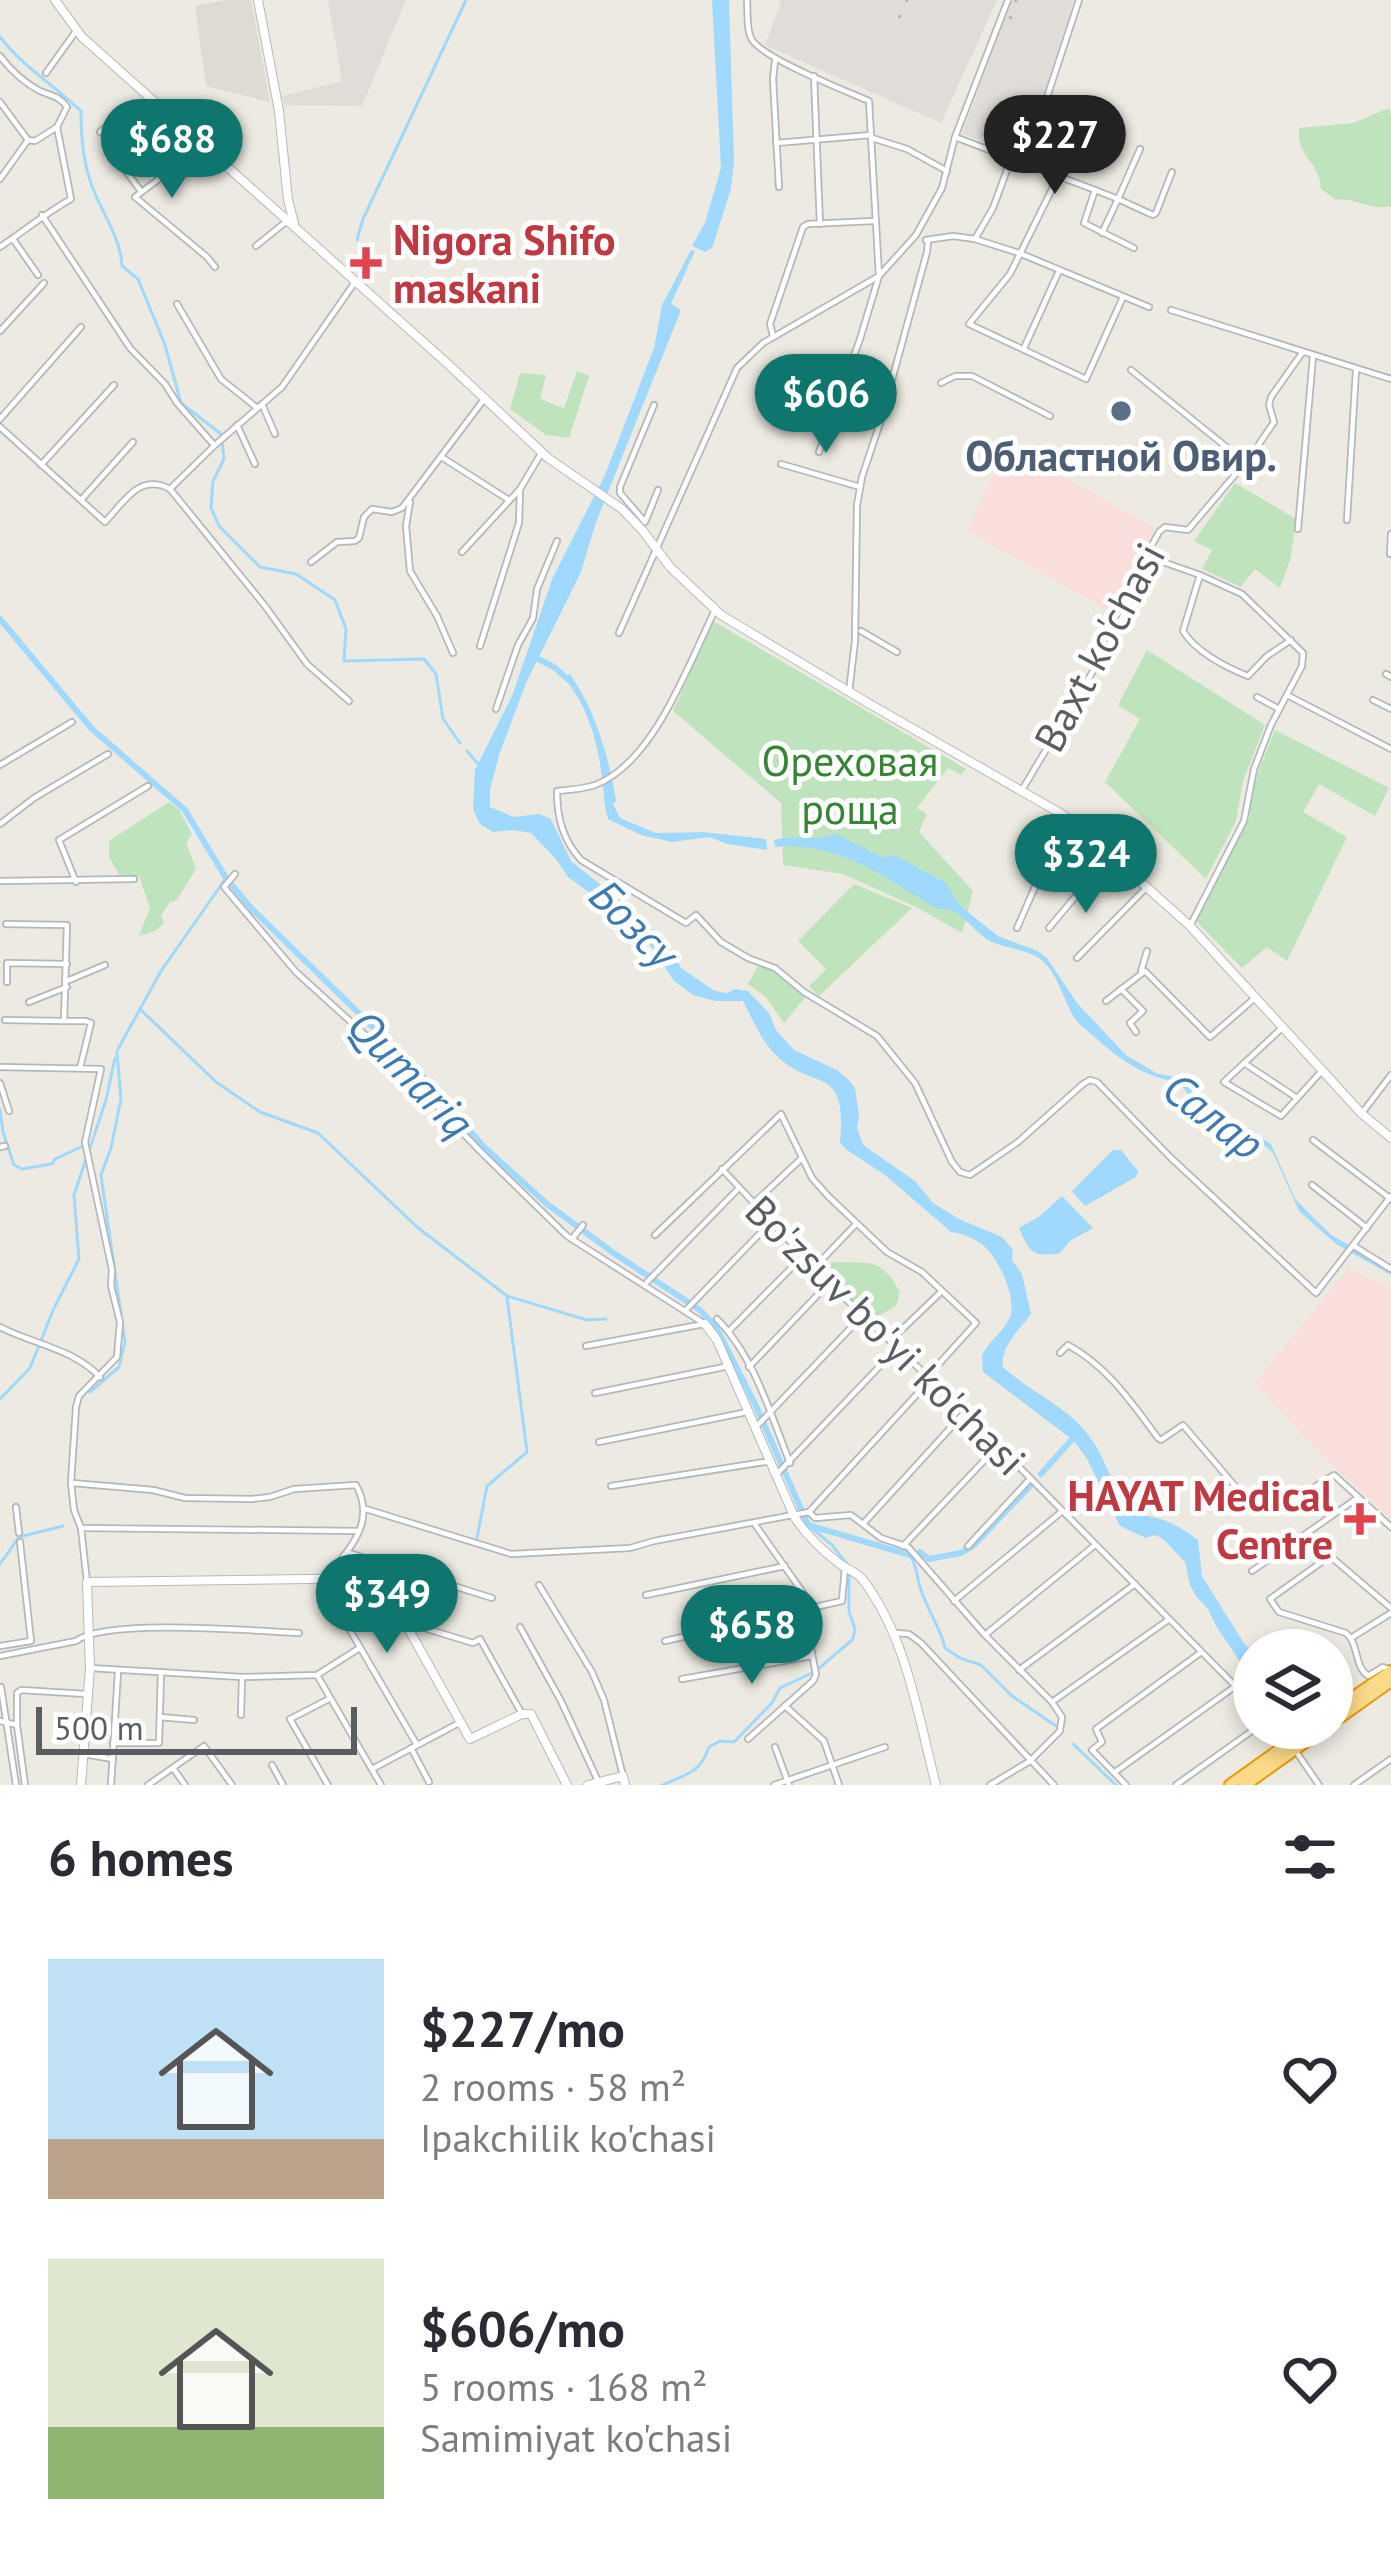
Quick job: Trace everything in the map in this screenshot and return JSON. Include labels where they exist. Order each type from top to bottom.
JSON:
[{"type":"highway","points":[[1353,1703],[1391,1670]]},
{"type":"highway","points":[[1369,1691],[1391,1681]]},
{"type":"highway","points":[[1230,1785],[1287,1749]]},
{"type":"highway","points":[[1245,1785],[1288,1749]]},
{"type":"main road","points":[[55,0],[76,31],[542,452],[644,526],[670,567],[715,610],[1047,803],[1094,839],[1190,926],[1362,1114],[1391,1138]]},
{"type":"main road","points":[[258,0],[279,111],[291,224]]},
{"type":"main road","points":[[278,212],[288,200]]},
{"type":"main road","points":[[705,1324],[717,1340],[806,1533],[862,1578],[894,1633],[936,1785]]},
{"type":"main road","points":[[81,1785],[90,1668],[87,1582],[380,1578],[470,1739],[527,1713],[534,1717],[567,1785]]},
{"type":"main road","points":[[593,1783],[624,1780]]},
{"type":"street","points":[[747,0],[750,37],[758,48],[868,101],[879,276],[819,452]]},
{"type":"street","points":[[620,633],[737,368],[773,336],[879,276],[916,236],[942,188],[955,137],[1008,0]]},
{"type":"street","points":[[1025,164],[1079,0]]},
{"type":"street","points":[[46,73],[76,31]]},
{"type":"street","points":[[0,56],[14,75],[60,98],[67,107],[57,127],[35,142],[28,140],[0,102]]},
{"type":"street","points":[[775,58],[779,188]]},
{"type":"street","points":[[814,76],[820,224]]},
{"type":"street","points":[[100,132],[121,114],[172,171]]},
{"type":"street","points":[[0,248],[70,199],[57,127]]},
{"type":"street","points":[[776,143],[872,137],[907,149],[946,171]]},
{"type":"street","points":[[955,137],[1153,215],[1172,172]]},
{"type":"street","points":[[0,178],[28,140]]},
{"type":"street","points":[[1102,233],[1140,149]]},
{"type":"street","points":[[111,151],[140,190]]},
{"type":"street","points":[[975,239],[993,208],[1011,159]]},
{"type":"street","points":[[214,266],[135,199],[140,190],[172,171],[216,167],[220,162]]},
{"type":"street","points":[[1058,176],[1010,274],[969,324],[1086,379],[1123,297]]},
{"type":"street","points":[[1094,190],[1084,223],[1134,248]]},
{"type":"street","points":[[42,215],[130,348],[215,444]]},
{"type":"street","points":[[773,336],[770,324],[801,231],[808,224],[876,221]]},
{"type":"street","points":[[256,246],[291,224]]},
{"type":"street","points":[[916,236],[975,239],[1149,307]]},
{"type":"street","points":[[13,239],[38,275]]},
{"type":"street","points":[[849,692],[860,488],[927,251],[926,240]]},
{"type":"street","points":[[1024,348],[1059,270]]},
{"type":"street","points":[[170,489],[282,387],[356,282]]},
{"type":"street","points":[[0,331],[44,283]]},
{"type":"street","points":[[177,304],[220,379],[260,406],[274,434]]},
{"type":"street","points":[[1171,310],[1391,379]]},
{"type":"street","points":[[81,327],[0,423],[105,522],[146,483],[157,482],[170,489],[307,664],[349,701]]},
{"type":"street","name":"Baxt ko'chasi","points":[[1022,790],[1111,641],[1162,528],[1188,530],[1251,456],[1274,422],[1271,397],[1302,352]]},
{"type":"street","points":[[1298,530],[1313,356]]},
{"type":"street","points":[[1347,520],[1356,367]]},
{"type":"street","points":[[1131,370],[1235,454],[1240,466]]},
{"type":"street","points":[[941,382],[972,376],[1049,416]]},
{"type":"street","points":[[41,464],[114,385]]},
{"type":"street","points":[[311,562],[337,542],[356,541],[372,509],[398,511],[485,398]]},
{"type":"street","points":[[644,526],[620,487],[653,405]]},
{"type":"street","points":[[234,428],[255,464]]},
{"type":"street","points":[[80,500],[133,442]]},
{"type":"street","points":[[462,552],[520,489],[542,452]]},
{"type":"street","points":[[441,457],[509,500]]},
{"type":"street","points":[[781,464],[860,488]]},
{"type":"street","points":[[480,646],[519,523],[520,489]]},
{"type":"street","points":[[644,526],[658,490]]},
{"type":"street","points":[[410,496],[406,526],[410,571],[453,653]]},
{"type":"street","points":[[1390,554],[1391,534]]},
{"type":"street","points":[[496,710],[557,541]]},
{"type":"street","points":[[1147,556],[1241,594],[1304,658],[1254,769],[1244,821],[1190,926]]},
{"type":"street","points":[[1200,575],[1183,631],[1189,641],[1248,676],[1291,640]]},
{"type":"street","points":[[715,610],[666,715],[614,776],[557,791],[561,825],[581,860],[686,923],[696,915],[721,942],[775,968],[804,992],[877,1036],[915,1083],[960,1172],[970,1175],[1018,1142],[1090,1080],[1097,1082],[1316,1293],[1391,1198],[1313,1140]]},
{"type":"street","points":[[861,631],[897,652]]},
{"type":"street","points":[[1287,695],[1391,749]]},
{"type":"street","points":[[1257,697],[1279,709]]},
{"type":"street","points":[[1373,700],[1391,709]]},
{"type":"street","points":[[0,765],[72,722]]},
{"type":"street","points":[[0,824],[108,754]]},
{"type":"street","points":[[76,882],[59,840],[148,786]]},
{"type":"street","points":[[1073,862],[1094,839]]},
{"type":"street","points":[[1017,928],[1052,848],[1091,878],[1049,928]]},
{"type":"street","points":[[236,874],[224,887],[296,972],[394,1060],[473,1144],[573,1237],[648,1281],[705,1324]]},
{"type":"street","points":[[0,881],[134,879]]},
{"type":"street","points":[[1077,958],[1147,887]]},
{"type":"street","points":[[6,924],[68,925],[64,1021]]},
{"type":"street","points":[[1106,1001],[1141,971],[1147,951]]},
{"type":"street","points":[[7,982],[7,963],[67,964]]},
{"type":"street","points":[[28,1002],[105,965]]},
{"type":"street","points":[[1141,971],[1210,1037],[1256,997]]},
{"type":"street","points":[[1121,989],[1143,1011],[1130,1023],[1136,1031]]},
{"type":"street","points":[[5,1020],[91,1023],[80,1068]]},
{"type":"street","points":[[1283,1027],[1224,1082],[1281,1116],[1322,1071]]},
{"type":"street","points":[[1244,1063],[1297,1098]]},
{"type":"street","points":[[0,1067],[101,1069],[85,1142],[119,1322],[117,1357],[79,1396],[71,1483],[87,1582]]},
{"type":"street","points":[[1362,1114],[1391,1075]]},
{"type":"street","points":[[0,1083],[9,1111]]},
{"type":"street","points":[[656,1235],[781,1114],[812,1178],[886,1252],[922,1272],[976,1323],[801,1514]]},
{"type":"street","points":[[754,1203],[803,1158]]},
{"type":"street","name":"Bo'zsuv bo'yi ko'chasi","points":[[722,1168],[829,1283],[965,1412],[1233,1686]]},
{"type":"street","points":[[1312,1185],[1367,1228]]},
{"type":"street","points":[[648,1281],[739,1188]]},
{"type":"street","points":[[687,1307],[770,1222]]},
{"type":"street","points":[[814,1267],[856,1224]]},
{"type":"street","points":[[573,1237],[583,1225]]},
{"type":"street","points":[[1352,1249],[1391,1269]]},
{"type":"street","points":[[729,1331],[803,1256]]},
{"type":"street","points":[[749,1367],[829,1283]]},
{"type":"street","points":[[890,1341],[942,1291]]},
{"type":"street","points":[[756,1427],[864,1314]]},
{"type":"street","points":[[717,1319],[749,1367],[788,1464]]},
{"type":"street","points":[[586,1346],[705,1324]]},
{"type":"street","points":[[0,1327],[80,1359],[100,1376]]},
{"type":"street","points":[[1060,1353],[1068,1345],[1111,1376],[1161,1440],[1184,1425],[1246,1499],[1271,1489],[1286,1504],[1334,1475],[1391,1526]]},
{"type":"street","points":[[777,1474],[897,1348]]},
{"type":"street","points":[[595,1393],[729,1366]]},
{"type":"street","points":[[599,1442],[749,1411]]},
{"type":"street","points":[[862,1524],[965,1412]]},
{"type":"street","points":[[903,1546],[997,1447]]},
{"type":"street","points":[[611,1486],[772,1461]]},
{"type":"street","points":[[968,1546],[1029,1480]]},
{"type":"street","points":[[71,1483],[153,1490],[185,1498],[252,1499],[294,1489],[354,1484],[366,1509],[360,1531],[325,1579],[326,1589],[429,1782]]},
{"type":"street","points":[[1252,1571],[1359,1498]]},
{"type":"street","points":[[16,1507],[19,1533]]},
{"type":"street","points":[[366,1509],[511,1554],[630,1548],[801,1514],[815,1519],[850,1515],[881,1538],[908,1547],[1052,1702],[1061,1718],[1060,1731],[1030,1761],[991,1785]]},
{"type":"street","points":[[954,1601],[1062,1511]]},
{"type":"street","points":[[754,1523],[813,1607]]},
{"type":"street","points":[[81,1528],[360,1531]]},
{"type":"street","points":[[0,1646],[31,1641],[20,1542]]},
{"type":"street","points":[[986,1635],[1095,1545]]},
{"type":"street","points":[[347,1552],[493,1598]]},
{"type":"street","points":[[1336,1629],[1279,1612],[1270,1599],[1330,1556],[1391,1611],[1353,1637]]},
{"type":"street","points":[[646,1595],[784,1566]]},
{"type":"street","points":[[665,1641],[842,1601],[845,1568]]},
{"type":"street","points":[[1019,1670],[1135,1584]]},
{"type":"street","points":[[539,1585],[592,1672],[624,1780]]},
{"type":"street","points":[[748,1739],[813,1682],[814,1656],[804,1610]]},
{"type":"street","points":[[1052,1702],[1168,1620]]},
{"type":"street","points":[[406,1623],[473,1643],[480,1639],[522,1714]]},
{"type":"street","points":[[520,1627],[561,1701],[593,1783]]},
{"type":"street","points":[[0,1656],[76,1641],[89,1634],[167,1629],[299,1633]]},
{"type":"street","points":[[894,1633],[909,1634],[921,1643],[1054,1785]]},
{"type":"street","points":[[1353,1641],[1362,1672],[1368,1676],[1383,1667],[1391,1670]]},
{"type":"street","points":[[90,1668],[242,1677],[317,1675],[359,1648]]},
{"type":"street","points":[[1126,1785],[1092,1750],[1102,1742],[1096,1729],[1200,1652]]},
{"type":"street","points":[[682,1679],[814,1656]]},
{"type":"street","points":[[111,1785],[118,1670]]},
{"type":"street","points":[[113,1743],[159,1743],[161,1672]]},
{"type":"street","points":[[317,1675],[381,1785]]},
{"type":"street","points":[[241,1714],[242,1677]]},
{"type":"street","points":[[1,1687],[16,1785]]},
{"type":"street","points":[[1115,1772],[1233,1688]]},
{"type":"street","points":[[25,1785],[17,1693],[88,1694]]},
{"type":"street","points":[[328,1785],[290,1719],[331,1699]]},
{"type":"street","points":[[785,1706],[824,1741],[839,1785]]},
{"type":"street","points":[[160,1718],[194,1720]]},
{"type":"street","points":[[3,1721],[17,1725]]},
{"type":"street","points":[[372,1769],[461,1723]]},
{"type":"street","points":[[1176,1785],[1233,1744]]},
{"type":"street","points":[[148,1785],[204,1746],[232,1785]]},
{"type":"street","points":[[775,1747],[788,1783]]},
{"type":"street","points":[[774,1785],[885,1747]]},
{"type":"street","points":[[1296,1749],[1319,1785]]},
{"type":"street","points":[[83,1754],[112,1759]]},
{"type":"street","points":[[1354,1785],[1391,1760]]},
{"type":"street","points":[[272,1765],[284,1785]]},
{"type":"street","points":[[173,1768],[185,1785]]},
{"type":"street","points":[[0,1770],[14,1772]]},
{"type":"shaded area","points":[[251,0],[270,102],[206,86],[195,6]]},
{"type":"shaded area","points":[[328,0],[406,0],[362,106],[284,105],[282,96],[342,81]]},
{"type":"shaded area","points":[[779,0],[997,0],[941,123],[765,45]]},
{"type":"shaded area","points":[[1012,0],[1074,0],[1024,155],[962,134]]},
{"type":"shaded area","points":[[1005,450],[1154,527],[1116,615],[967,531]]},
{"type":"shaded area","points":[[1348,1269],[1391,1288],[1391,1519],[1323,1457],[1255,1383]]},
{"type":"green space","points":[[1389,108],[1391,206],[1336,200],[1321,189],[1301,146],[1299,128],[1353,123]]},
{"type":"green space","points":[[577,371],[589,376],[569,438],[546,435],[510,409],[520,373],[546,375],[540,399],[564,408]]},
{"type":"green space","points":[[1235,483],[1296,519],[1291,557],[1280,588],[1255,569],[1241,587],[1202,569],[1212,550],[1194,541]]},
{"type":"green space","name":"Ореховая роща","points":[[713,621],[966,769],[961,775],[948,768],[917,808],[927,814],[919,832],[973,891],[962,933],[843,874],[783,865],[781,803],[673,711]]},
{"type":"green space","points":[[1147,650],[1265,725],[1243,781],[1236,821],[1206,879],[1105,782],[1140,719],[1118,705]]},
{"type":"green space","points":[[1275,730],[1389,788],[1375,816],[1319,784],[1303,812],[1347,837],[1287,961],[1267,947],[1242,968],[1195,920],[1249,819],[1251,789]]},
{"type":"green space","points":[[169,802],[192,834],[186,843],[196,869],[161,916],[164,923],[139,936],[150,908],[139,876],[120,876],[109,857],[109,841]]},
{"type":"green space","points":[[854,884],[912,908],[819,996],[809,986],[826,969],[798,941]]},
{"type":"green space","points":[[758,966],[775,969],[806,996],[784,1023],[766,997],[748,984]]},
{"type":"green space","points":[[835,1262],[881,1268],[900,1292],[896,1306],[873,1319],[827,1279],[823,1267]]},
{"type":"water","points":[[712,0],[729,0],[734,161],[731,189],[712,248],[705,252],[692,246],[705,223],[721,168]]},
{"type":"water","name":"Бозсу","points":[[691,250],[695,251],[671,304],[681,310],[596,522],[581,572],[527,681],[500,752],[490,807],[514,817],[539,814],[551,819],[571,861],[638,915],[681,968],[715,991],[748,991],[794,1050],[848,1079],[855,1088],[863,1145],[915,1181],[933,1203],[1002,1237],[1013,1250],[1012,1260],[1022,1274],[1031,1314],[1007,1346],[1003,1367],[1083,1429],[1134,1515],[1168,1522],[1198,1540],[1202,1576],[1235,1629],[1233,1651],[1190,1585],[1185,1562],[1163,1539],[1146,1538],[1120,1526],[1074,1441],[983,1372],[982,1355],[1012,1309],[1005,1280],[985,1247],[951,1232],[840,1143],[841,1117],[833,1089],[787,1065],[773,1052],[743,1001],[693,995],[674,981],[648,942],[568,877],[531,833],[493,832],[480,824],[473,809],[475,770],[512,696],[553,577],[605,475],[654,348],[662,305]]},
{"type":"water","points":[[570,674],[600,735],[620,818],[656,833],[766,839],[767,850],[709,837],[672,842],[641,835],[608,819],[596,746],[584,709],[564,678]]},
{"type":"water","name":"Салар","points":[[837,834],[884,858],[895,855],[946,883],[959,905],[998,936],[1047,958],[1077,1003],[1126,1055],[1158,1074],[1182,1078],[1221,1124],[1251,1132],[1271,1144],[1295,1199],[1330,1234],[1391,1270],[1391,1275],[1336,1244],[1299,1211],[1267,1147],[1213,1124],[1180,1083],[1135,1067],[1081,1025],[1050,969],[1037,957],[992,942],[960,915],[937,909],[860,864],[820,850],[775,847],[774,840]]},
{"type":"water","points":[[1113,1150],[1121,1150],[1138,1171],[1136,1177],[1085,1206],[1072,1191]]},
{"type":"water","points":[[1062,1196],[1093,1228],[1060,1253],[1037,1253],[1019,1228]]},
{"type":"waterway","points":[[357,240],[466,0]]},
{"type":"waterway","points":[[0,37],[81,111],[89,177],[114,234],[122,266],[138,279],[165,345],[181,403],[221,434],[224,459],[213,481],[211,508],[219,526],[260,567],[296,574],[335,600],[346,629],[344,661],[424,659],[436,674],[443,719],[460,743]]},
{"type":"waterway","name":"Qumariq","points":[[0,619],[91,728],[185,810],[226,878],[251,908],[420,1073],[483,1146],[547,1204],[700,1310],[716,1327],[808,1525],[910,1555]]},
{"type":"waterway","name":"Салар","points":[[534,657],[570,681]]},
{"type":"waterway","points":[[467,751],[480,766]]},
{"type":"waterway","points":[[118,1049],[161,971],[226,878]]},
{"type":"waterway","points":[[140,1009],[216,1082],[260,1112],[318,1133],[417,1227],[507,1296],[587,1320],[606,1319]]},
{"type":"waterway","points":[[90,1392],[119,1367],[125,1342],[101,1175],[121,1099],[117,1052]]},
{"type":"waterway","points":[[90,1148],[115,1058]]},
{"type":"waterway","points":[[0,1110],[14,1165],[22,1169],[52,1164],[83,1146]]},
{"type":"waterway","points":[[0,1399],[30,1368],[79,1259],[74,1195],[86,1159]]},
{"type":"waterway","points":[[477,1538],[487,1486],[527,1452],[507,1297]]},
{"type":"waterway","points":[[1041,1474],[1075,1436]]},
{"type":"waterway","points":[[920,1552],[929,1559],[973,1546],[1031,1485]]},
{"type":"waterway","points":[[808,1525],[847,1564]]},
{"type":"waterway","points":[[0,1564],[19,1537],[63,1526]]},
{"type":"waterway","points":[[910,1555],[945,1648],[981,1665],[1012,1696],[1059,1728]]},
{"type":"waterway","points":[[817,1670],[853,1639],[849,1576]]},
{"type":"waterway","points":[[662,1785],[697,1768],[709,1747],[720,1741],[734,1742],[772,1703],[780,1688],[812,1673]]},
{"type":"waterway","points":[[1073,1744],[1116,1785]]},
{"type":"railway","points":[[899,18],[907,0]]},
{"type":"railway","points":[[1010,19],[1016,0]]},
{"type":"place","name":"Nigora Shifo maskani","points":[[366,263]]},
{"type":"place","name":"Областной Овир.","points":[[1121,411]]},
{"type":"place","name":"HAYAT Medical Centre","points":[[1360,1519]]}]
